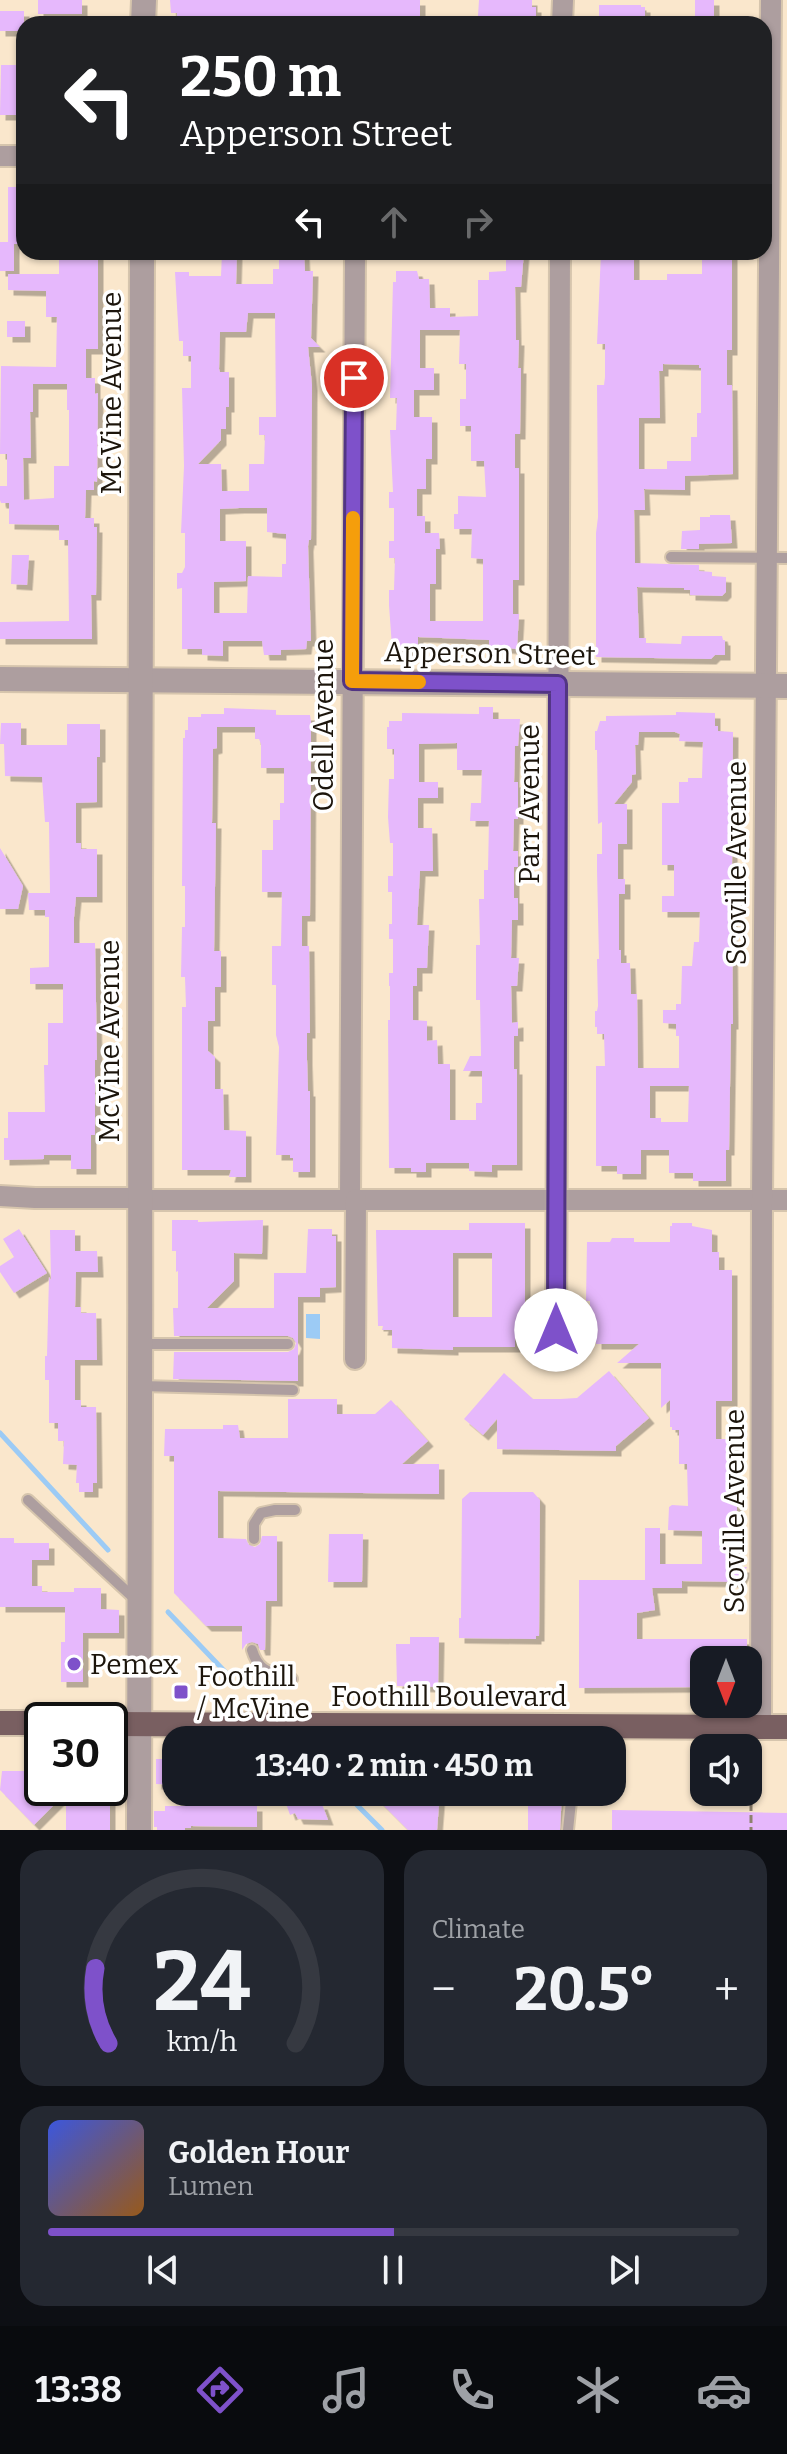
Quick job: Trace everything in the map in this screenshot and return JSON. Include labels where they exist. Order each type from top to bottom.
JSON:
[{"type":"main road","points":[[0,1723],[24,1723]]},
{"type":"main road","name":"Foothill Boulevard","points":[[128,1725],[187,1726]]},
{"type":"main road","name":"Foothill Boulevard","points":[[626,1732],[787,1727]]},
{"type":"street","name":"Scoville Avenue","points":[[761,1727],[762,1200],[777,558],[772,80]]},
{"type":"street","name":"McVine Avenue","points":[[139,1830],[142,260]]},
{"type":"street","name":"Odell Avenue","points":[[355,260],[352,681],[355,1359]]},
{"type":"street","name":"Parr Avenue","points":[[556,1357],[560,260]]},
{"type":"street","name":"Apperson Street","points":[[0,679],[776,686]]},
{"type":"street","points":[[0,1196],[787,1200]]},
{"type":"lane","points":[[671,557],[777,558]]},
{"type":"lane","points":[[139,1344],[288,1344]]},
{"type":"lane","points":[[139,1386],[293,1390]]},
{"type":"lane","points":[[28,1500],[140,1604]]},
{"type":"lane","points":[[254,1539],[254,1524],[261,1513],[295,1510]]},
{"type":"lane","points":[[252,1650],[256,1663],[263,1670],[292,1679]]},
{"type":"lane","points":[[568,1830],[571,1806]]},
{"type":"path","points":[[751,1806],[751,1830]]},
{"type":"water","points":[[306,1314],[320,1314],[320,1339],[306,1338]]},
{"type":"building","points":[[38,0],[82,0],[82,14],[38,14]]},
{"type":"building","points":[[170,0],[420,0],[420,16],[177,16],[177,13],[171,13]]},
{"type":"building","points":[[479,0],[532,0],[532,7],[536,7],[536,16],[478,16]]},
{"type":"building","points":[[695,0],[714,0],[714,16],[695,16]]},
{"type":"building","points":[[599,5],[645,7],[645,16],[599,16]]},
{"type":"building","points":[[0,11],[24,11],[24,16],[16,16],[16,31],[0,31]]},
{"type":"building","points":[[1,65],[16,65],[16,115],[0,115]]},
{"type":"building","points":[[8,187],[16,187],[14,271],[0,271],[0,242],[8,242]]},
{"type":"building","points":[[59,260],[98,260],[98,349],[86,349],[86,378],[95,378],[95,394],[98,393],[97,482],[94,481],[94,490],[86,490],[85,518],[94,518],[94,527],[97,527],[96,595],[91,595],[92,639],[0,639],[0,622],[69,621],[68,540],[59,540],[59,525],[9,524],[9,503],[1,503],[0,500],[0,486],[7,486],[7,454],[0,454],[1,366],[56,367],[57,317],[46,317],[46,291],[8,290],[8,274],[59,274]],"holes":[[[33,384],[67,384],[69,466],[54,466],[54,498],[24,500],[23,458],[31,458]]]},
{"type":"building","points":[[222,260],[237,260],[236,284],[273,284],[273,269],[279,269],[279,260],[304,260],[305,271],[313,271],[311,338],[320,347],[308,347],[312,385],[311,540],[308,546],[311,641],[307,641],[306,649],[281,650],[281,655],[264,655],[262,641],[223,641],[223,656],[202,655],[202,649],[182,649],[182,588],[177,589],[177,573],[182,573],[185,567],[185,533],[181,533],[184,466],[182,388],[191,388],[191,356],[183,356],[183,341],[179,341],[175,272],[189,272],[189,276],[221,276]],"holes":[[[248,313],[275,313],[276,417],[259,417],[259,435],[265,435],[264,464],[249,464],[249,491],[222,491],[221,464],[198,464],[221,440],[221,429],[226,429],[229,372],[220,372],[219,369],[220,332],[246,332]],[[267,508],[267,532],[286,534],[286,564],[282,564],[282,577],[248,576],[247,613],[214,613],[214,582],[246,581],[246,541],[220,541],[220,509]]]},
{"type":"building","points":[[506,260],[523,260],[521,287],[515,287],[518,368],[521,368],[520,434],[515,434],[515,468],[519,468],[519,580],[513,580],[513,614],[519,614],[517,649],[489,647],[489,640],[418,637],[418,651],[404,651],[404,647],[392,647],[389,605],[389,590],[394,590],[395,558],[389,558],[389,541],[394,541],[394,508],[389,508],[389,492],[393,492],[390,430],[396,430],[397,398],[390,398],[393,282],[396,282],[396,271],[417,271],[419,279],[429,279],[430,308],[450,308],[450,317],[478,316],[478,280],[489,280],[489,272],[506,271]],"holes":[[[420,330],[460,330],[459,364],[466,364],[466,399],[460,399],[460,426],[471,426],[471,461],[484,461],[486,497],[458,496],[454,529],[472,529],[471,558],[483,559],[483,621],[430,621],[430,584],[436,584],[439,533],[425,533],[425,516],[417,516],[417,489],[426,489],[426,459],[432,459],[432,417],[414,417],[414,390],[434,390],[434,368],[420,368]]]},
{"type":"building","points":[[601,260],[634,260],[634,280],[667,280],[667,274],[702,274],[702,260],[732,260],[732,350],[727,350],[727,385],[732,385],[733,474],[685,476],[685,490],[644,489],[645,510],[634,510],[635,563],[699,565],[699,571],[726,577],[726,592],[722,596],[690,595],[690,590],[684,588],[637,587],[639,638],[646,638],[646,643],[681,644],[682,636],[722,636],[725,655],[715,655],[711,659],[596,657],[597,385],[604,385],[605,344],[597,344]],"holes":[[[663,364],[699,365],[701,413],[697,413],[697,437],[691,437],[691,461],[667,461],[667,469],[639,469],[639,418],[660,418],[659,371],[663,371]]]},
{"type":"building","points":[[7,321],[25,321],[25,337],[7,337]]},
{"type":"building","points":[[730,515],[732,543],[699,544],[699,549],[681,549],[682,531],[700,530],[700,517]]},
{"type":"building","points":[[12,555],[29,555],[27,585],[11,584]]},
{"type":"building","points":[[479,707],[493,707],[493,719],[520,719],[518,746],[515,746],[514,782],[518,782],[518,819],[514,819],[513,851],[518,851],[518,867],[514,867],[514,898],[518,898],[518,920],[512,920],[511,958],[519,958],[517,986],[511,986],[512,1023],[518,1022],[518,1036],[514,1036],[517,1165],[492,1165],[492,1172],[469,1171],[469,1163],[426,1163],[426,1172],[411,1172],[411,1168],[389,1168],[388,1020],[393,939],[389,939],[392,892],[388,892],[388,876],[393,876],[393,843],[390,843],[388,817],[389,779],[394,779],[394,749],[387,749],[387,727],[389,721],[402,721],[402,713],[479,714]],"holes":[[[457,743],[457,770],[482,770],[481,803],[471,803],[470,821],[489,821],[488,870],[484,870],[484,899],[479,899],[480,945],[476,945],[476,1000],[480,1000],[481,1056],[470,1056],[463,1071],[482,1071],[482,1103],[476,1103],[476,1120],[450,1120],[450,1064],[438,1064],[437,1040],[427,1041],[427,1021],[413,1020],[413,986],[417,986],[417,968],[427,968],[429,925],[417,925],[420,871],[433,871],[432,828],[418,828],[418,798],[438,798],[438,782],[419,782],[419,744]]]},
{"type":"building","points":[[224,708],[276,710],[276,715],[310,715],[310,916],[302,916],[302,946],[309,946],[310,1033],[307,1033],[307,1060],[310,1172],[293,1172],[293,1158],[290,1155],[276,1155],[279,1047],[276,1035],[276,985],[272,985],[272,946],[281,946],[282,892],[262,892],[262,850],[273,850],[273,820],[280,820],[280,803],[284,803],[284,768],[261,768],[261,744],[259,739],[255,739],[255,727],[217,727],[217,748],[213,749],[212,823],[216,823],[214,951],[221,951],[221,987],[215,987],[215,1021],[208,1021],[208,1051],[215,1057],[215,1089],[223,1089],[224,1130],[246,1131],[246,1177],[229,1177],[231,1170],[182,1170],[182,1007],[186,1007],[185,977],[181,977],[182,927],[185,927],[185,886],[182,886],[183,738],[185,730],[188,730],[188,717],[224,714]]},
{"type":"building","points":[[676,712],[715,713],[718,731],[733,732],[732,869],[740,869],[740,905],[732,905],[733,1024],[726,1181],[693,1181],[693,1173],[669,1173],[669,1150],[641,1150],[641,1174],[617,1174],[617,1166],[596,1166],[596,1066],[605,1066],[604,1034],[597,1034],[595,1027],[599,959],[597,854],[602,854],[602,822],[598,824],[595,731],[600,721],[606,721],[606,716],[676,715]],"holes":[[[639,732],[675,732],[680,734],[679,741],[703,742],[702,778],[679,782],[679,803],[662,803],[662,865],[674,865],[674,896],[662,896],[662,912],[700,912],[699,942],[694,942],[692,966],[682,966],[681,1004],[676,1004],[676,1010],[663,1010],[663,1023],[676,1024],[679,1068],[638,1068],[637,994],[631,994],[630,963],[621,963],[619,950],[619,894],[625,894],[625,879],[618,879],[618,844],[627,844],[627,804],[614,804],[632,782],[632,775],[636,774],[635,745],[638,745]],[[650,1086],[689,1086],[688,1122],[661,1122],[661,1118],[650,1118]]]},
{"type":"building","points":[[1,723],[21,723],[21,745],[67,745],[67,724],[100,724],[97,802],[76,803],[76,843],[81,843],[81,849],[97,849],[97,897],[76,897],[74,917],[74,943],[95,943],[97,1060],[91,1169],[71,1169],[71,1155],[4,1160],[8,1112],[45,1112],[44,1065],[48,1065],[48,1023],[63,1023],[63,984],[30,984],[30,968],[49,967],[49,917],[45,917],[45,910],[29,910],[28,893],[50,893],[49,822],[45,822],[42,777],[5,776],[4,744],[0,744]]},
{"type":"building","points":[[0,848],[23,886],[18,909],[0,909]]},
{"type":"building","points":[[172,1220],[263,1220],[262,1254],[234,1253],[234,1281],[207,1308],[274,1308],[274,1273],[306,1273],[308,1229],[332,1229],[332,1236],[336,1236],[336,1287],[320,1288],[320,1297],[298,1297],[298,1381],[173,1379],[174,1352],[288,1352],[294,1349],[296,1343],[288,1336],[174,1336],[173,1308],[178,1308],[178,1271],[176,1251],[172,1251]]},
{"type":"building","points":[[469,1223],[525,1223],[525,1310],[521,1310],[521,1330],[515,1330],[515,1347],[453,1347],[453,1350],[392,1348],[392,1330],[382,1330],[383,1326],[378,1326],[376,1230],[469,1230]],"holes":[[[453,1253],[492,1253],[492,1317],[453,1317]]]},
{"type":"building","points":[[672,1223],[692,1223],[692,1226],[712,1230],[712,1252],[719,1252],[719,1270],[732,1270],[732,1401],[716,1401],[716,1439],[733,1439],[737,1567],[747,1567],[739,1582],[682,1581],[682,1588],[652,1588],[655,1610],[637,1613],[637,1639],[747,1639],[747,1646],[690,1646],[690,1687],[579,1688],[579,1580],[645,1580],[645,1528],[660,1528],[660,1564],[702,1564],[702,1531],[668,1530],[669,1507],[688,1506],[687,1464],[679,1464],[679,1430],[670,1427],[670,1400],[661,1408],[661,1363],[617,1363],[639,1344],[596,1344],[596,1331],[590,1331],[590,1301],[586,1301],[587,1242],[634,1238],[634,1242],[670,1242]]},
{"type":"building","points":[[19,1229],[47,1273],[14,1293],[0,1272],[0,1266],[14,1257],[3,1239]]},
{"type":"building","points":[[50,1230],[75,1230],[75,1251],[97,1251],[98,1272],[76,1272],[75,1307],[81,1307],[81,1313],[96,1313],[97,1360],[75,1360],[75,1400],[81,1400],[81,1407],[96,1407],[97,1483],[93,1483],[93,1492],[79,1492],[77,1465],[63,1464],[64,1441],[58,1441],[58,1423],[49,1423],[49,1380],[45,1380],[45,1356],[49,1277],[51,1280]]},
{"type":"building","points":[[609,1371],[649,1418],[616,1446],[616,1451],[497,1449],[497,1419],[483,1435],[464,1419],[504,1373],[533,1399],[560,1399],[577,1398]]},
{"type":"building","points":[[288,1399],[337,1399],[337,1414],[375,1414],[391,1400],[428,1441],[402,1464],[439,1464],[439,1494],[218,1491],[218,1538],[246,1539],[249,1545],[255,1547],[260,1544],[262,1536],[277,1536],[277,1601],[266,1601],[265,1650],[260,1650],[258,1644],[252,1642],[242,1650],[242,1626],[206,1626],[174,1593],[174,1456],[164,1456],[165,1429],[223,1429],[223,1425],[238,1425],[240,1438],[288,1438]]},
{"type":"building","points":[[470,1492],[533,1492],[540,1500],[539,1636],[536,1639],[459,1638],[462,1499]]},
{"type":"building","points":[[329,1534],[363,1534],[362,1582],[328,1582]]},
{"type":"building","points":[[0,1538],[14,1538],[14,1543],[49,1543],[49,1560],[32,1560],[32,1586],[42,1586],[42,1592],[101,1588],[101,1609],[119,1610],[119,1633],[83,1633],[83,1682],[61,1682],[65,1607],[0,1607]]},
{"type":"building","points":[[410,1637],[439,1637],[438,1687],[397,1686],[396,1644],[410,1644]]},
{"type":"building","points":[[156,1759],[162,1759],[162,1784],[156,1784]]},
{"type":"building","points":[[2,1771],[24,1771],[24,1806],[53,1806],[34,1825],[0,1790]]},
{"type":"building","points":[[66,1806],[110,1806],[110,1830],[66,1830]]},
{"type":"building","points":[[165,1806],[257,1806],[257,1827],[191,1826],[185,1830],[157,1830],[154,1827],[154,1811],[165,1811]]},
{"type":"building","points":[[287,1806],[323,1806],[328,1820],[298,1819],[295,1813],[290,1815]]},
{"type":"building","points":[[384,1806],[439,1806],[437,1830],[408,1830]]},
{"type":"building","points":[[528,1806],[561,1806],[560,1830],[528,1830]]},
{"type":"building","points":[[612,1810],[787,1813],[787,1830],[612,1830]]},
{"type":"waterway","points":[[0,1433],[108,1550]]},
{"type":"waterway","points":[[168,1612],[232,1679]]},
{"type":"waterway","points":[[358,1806],[382,1830]]},
{"type":"slow traffic","points":[[353,518],[352,681],[419,682]]},
{"type":"place","name":"Pemex","points":[[74,1664]]},
{"type":"place","name":"Foothill / McVine","points":[[181,1692]]},
{"type":"route","points":[[354,378],[352,681],[558,684],[556,1330]]}]
